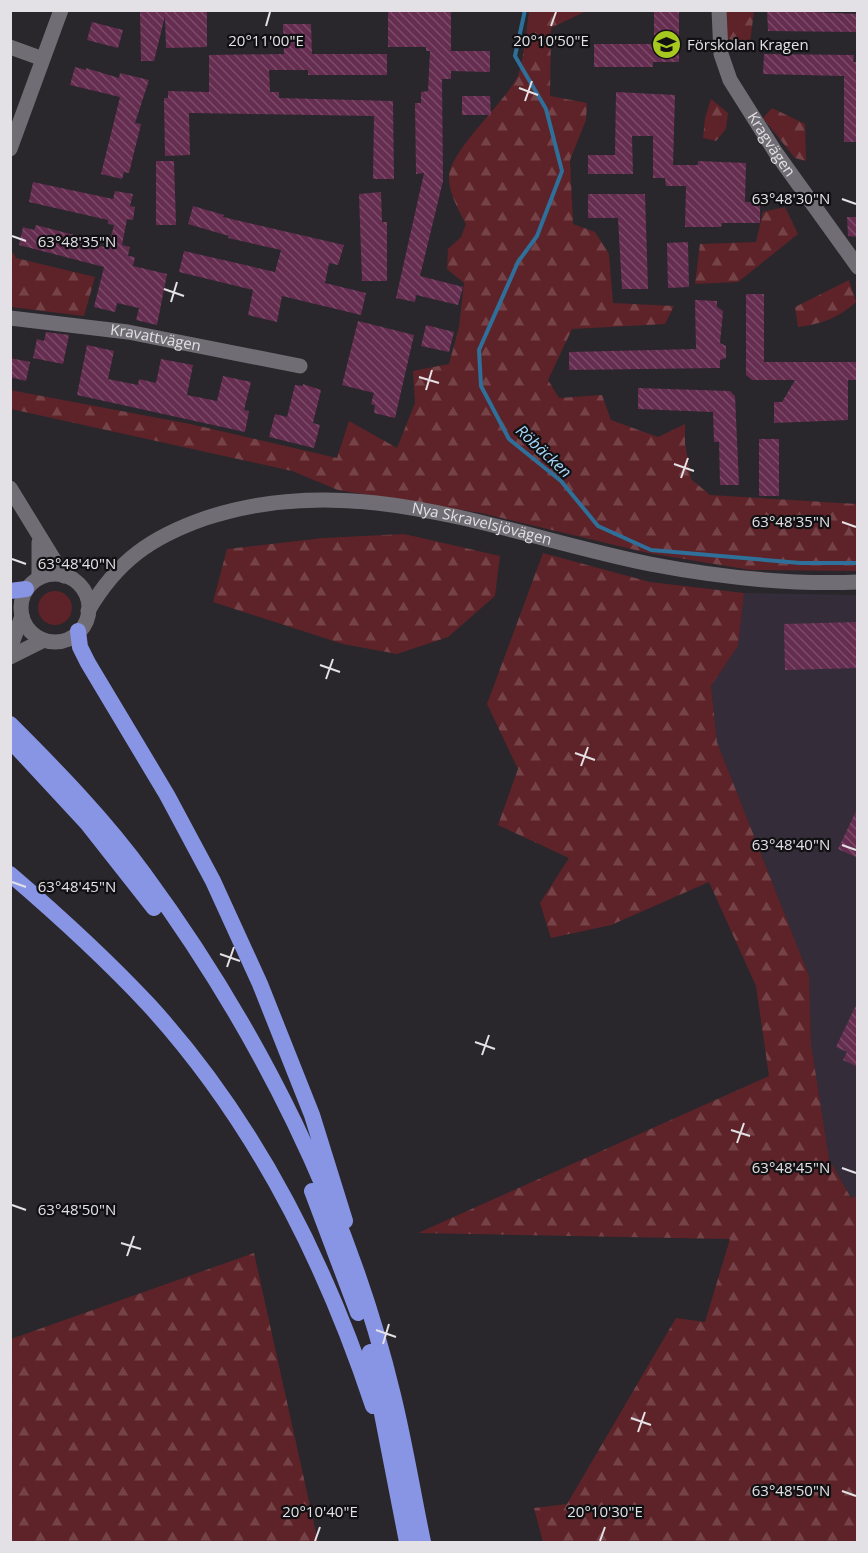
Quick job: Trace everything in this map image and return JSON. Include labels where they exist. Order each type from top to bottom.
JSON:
[{"type":"highway","points":[[78,632],[80,647],[88,663],[167,795],[213,881],[260,984],[316,1125],[342,1208],[358,1277],[393,1395],[423,1542]]},
{"type":"highway","points":[[10,724],[67,783],[143,873],[226,998],[262,1058],[305,1148],[358,1277]]},
{"type":"highway","points":[[10,740],[87,823],[135,881],[182,948],[251,1062],[296,1150],[365,1334],[381,1397],[407,1542]]},
{"type":"highway","points":[[10,874],[103,958],[150,1007],[202,1071],[240,1125],[282,1194],[320,1268],[373,1405],[399,1500]]},
{"type":"main road","points":[[10,149],[61,10]]},
{"type":"main road","name":"Kragvägen","points":[[719,10],[721,54],[730,80],[776,153],[858,267]]},
{"type":"main road","points":[[10,47],[43,58]]},
{"type":"main road","name":"Kravattvägen","points":[[10,318],[128,332],[300,366]]},
{"type":"main road","points":[[10,488],[27,512],[38,536],[86,595],[88,611],[78,632],[60,641],[44,640],[32,632],[22,616]]},
{"type":"main road","name":"Nya Skravelsjövägen","points":[[71,579],[101,577],[163,536],[229,511],[264,504],[328,498],[405,506],[661,565],[749,579],[818,584],[858,582]]},
{"type":"main road","points":[[38,536],[41,555],[39,578]]},
{"type":"main road","name":"Nya Skravelsjövägen","points":[[88,611],[102,587],[118,567]]},
{"type":"main road","points":[[10,649],[22,616],[22,599],[19,590],[39,578],[52,574],[71,579]]},
{"type":"main road","points":[[10,657],[44,640]]},
{"type":"shaded area","points":[[744,593],[857,595],[858,1196],[851,1198],[829,1159],[811,1044],[809,976],[717,742],[711,686],[738,646]]},
{"type":"green space","points":[[529,11],[586,11],[551,28],[550,96],[587,103],[586,120],[570,160],[573,224],[595,232],[609,254],[613,303],[674,306],[665,324],[572,329],[548,380],[559,398],[602,395],[611,420],[658,437],[685,424],[685,443],[691,479],[710,495],[857,504],[857,571],[751,570],[648,553],[481,513],[338,490],[292,471],[11,409],[10,390],[190,424],[337,458],[349,421],[397,448],[415,403],[413,371],[449,364],[459,327],[464,283],[447,269],[448,249],[461,237],[466,224],[450,188],[449,176],[452,165],[467,141],[517,78],[523,55]]},
{"type":"green space","points":[[724,11],[754,11],[750,43],[723,38]]},
{"type":"green space","points":[[711,99],[728,113],[726,129],[716,141],[703,138],[705,118]]},
{"type":"green space","points":[[772,108],[805,124],[806,161],[795,158],[763,118]]},
{"type":"green space","points":[[785,207],[798,234],[738,282],[695,284],[700,244],[756,242],[763,212]]},
{"type":"green space","points":[[10,248],[16,258],[95,277],[84,316],[11,307]]},
{"type":"green space","points":[[849,280],[856,302],[829,319],[798,327],[795,307]]},
{"type":"green space","points":[[404,534],[500,556],[495,596],[448,637],[397,654],[343,644],[213,602],[227,549],[323,538]]},
{"type":"green space","points":[[543,553],[650,582],[744,593],[738,646],[711,686],[717,742],[809,976],[811,1044],[829,1159],[851,1198],[857,1196],[857,1542],[543,1542],[534,1508],[567,1504],[676,1318],[705,1322],[730,1239],[418,1233],[769,1076],[756,986],[709,882],[611,925],[551,938],[540,903],[569,858],[498,825],[518,769],[487,704]]},
{"type":"green space","points":[[55,591],[67,596],[72,608],[67,620],[55,625],[43,620],[38,608],[43,596]]},
{"type":"green space","points":[[254,1253],[318,1542],[11,1542],[11,1339]]},
{"type":"building","points":[[140,10],[207,10],[207,47],[166,48],[165,16],[154,61],[141,61]]},
{"type":"building","points":[[388,10],[451,10],[451,51],[490,51],[490,72],[451,71],[451,79],[442,79],[443,181],[420,276],[463,287],[458,305],[416,295],[415,302],[396,298],[424,173],[416,174],[415,103],[421,103],[421,92],[428,91],[430,51],[426,51],[426,47],[388,47]]},
{"type":"building","points":[[654,10],[679,10],[679,62],[653,62],[653,67],[594,67],[594,44],[654,44]]},
{"type":"building","points":[[767,10],[858,14],[858,32],[768,31]]},
{"type":"building","points":[[92,22],[123,30],[118,48],[87,40]]},
{"type":"building","points":[[283,24],[311,24],[312,54],[387,54],[387,75],[308,75],[308,70],[269,70],[270,92],[279,92],[279,98],[393,101],[394,179],[373,179],[374,116],[189,113],[190,155],[165,156],[164,98],[168,98],[168,91],[209,92],[209,55],[284,54]]},
{"type":"building","points":[[764,54],[854,55],[853,62],[858,62],[858,142],[844,142],[844,76],[763,74]]},
{"type":"building","points":[[75,67],[119,78],[120,73],[149,80],[135,123],[141,124],[129,173],[124,172],[122,179],[101,174],[120,97],[70,85]]},
{"type":"building","points":[[616,92],[675,95],[673,165],[698,165],[698,161],[746,163],[745,202],[760,202],[760,223],[722,223],[721,227],[685,227],[686,186],[666,186],[665,178],[653,178],[653,136],[632,136],[633,174],[588,174],[588,155],[615,155]]},
{"type":"building","points":[[462,96],[490,96],[491,115],[462,115]]},
{"type":"building","points":[[156,161],[174,161],[176,225],[156,225]]},
{"type":"building","points":[[33,182],[113,199],[115,191],[133,194],[130,206],[135,207],[133,220],[127,219],[122,245],[130,247],[128,256],[135,257],[133,266],[167,274],[157,325],[136,320],[139,308],[117,303],[115,312],[94,307],[104,267],[19,245],[23,227],[34,230],[36,225],[78,236],[77,240],[108,248],[114,225],[108,224],[108,220],[29,202]]},
{"type":"building","points":[[381,192],[382,222],[387,222],[387,281],[362,281],[359,194]]},
{"type":"building","points":[[588,194],[645,194],[648,289],[622,289],[618,218],[588,218]]},
{"type":"building","points":[[193,206],[224,215],[223,217],[344,245],[338,265],[329,263],[325,283],[366,293],[361,315],[282,296],[277,322],[248,315],[253,290],[179,272],[184,251],[275,272],[281,250],[228,238],[229,236],[188,224]]},
{"type":"building","points":[[847,217],[858,217],[858,237],[848,236]]},
{"type":"building","points":[[688,242],[689,287],[668,288],[667,243]]},
{"type":"building","points":[[746,294],[764,294],[764,362],[858,362],[858,380],[848,380],[848,420],[774,423],[774,402],[782,402],[795,380],[752,380],[746,375]]},
{"type":"building","points":[[695,300],[717,301],[717,307],[723,311],[720,343],[726,346],[726,358],[720,360],[720,368],[569,370],[569,352],[696,349]]},
{"type":"building","points":[[358,321],[414,335],[395,418],[374,413],[375,405],[371,404],[374,393],[342,385]]},
{"type":"building","points":[[426,325],[454,332],[449,352],[421,346]]},
{"type":"building","points":[[46,332],[69,335],[63,364],[33,358],[37,339],[44,341]]},
{"type":"building","points":[[87,345],[114,351],[108,379],[138,385],[139,379],[156,383],[161,359],[193,365],[187,395],[217,401],[223,376],[251,382],[244,410],[249,411],[245,432],[77,395]]},
{"type":"building","points":[[10,358],[30,362],[26,381],[10,377]]},
{"type":"building","points":[[303,384],[321,390],[313,423],[320,425],[314,448],[269,437],[275,414],[287,417],[295,385],[303,386]]},
{"type":"building","points":[[638,388],[730,391],[735,396],[739,485],[720,485],[719,442],[714,442],[713,412],[638,409]]},
{"type":"building","points":[[759,439],[779,439],[779,496],[759,496]]},
{"type":"building","points":[[858,622],[858,668],[785,670],[784,624]]},
{"type":"building","points":[[858,807],[858,858],[838,849]]},
{"type":"building","points":[[858,1001],[858,1067],[843,1060],[847,1052],[836,1047]]},
{"type":"waterway","name":"Röbäcken","points":[[525,10],[515,56],[546,109],[562,171],[537,236],[518,262],[479,350],[481,386],[509,439],[561,481],[598,526],[651,550],[800,563],[858,563]]},
{"type":"place","name":"Förskolan Kragen","points":[[666,45]]}]
